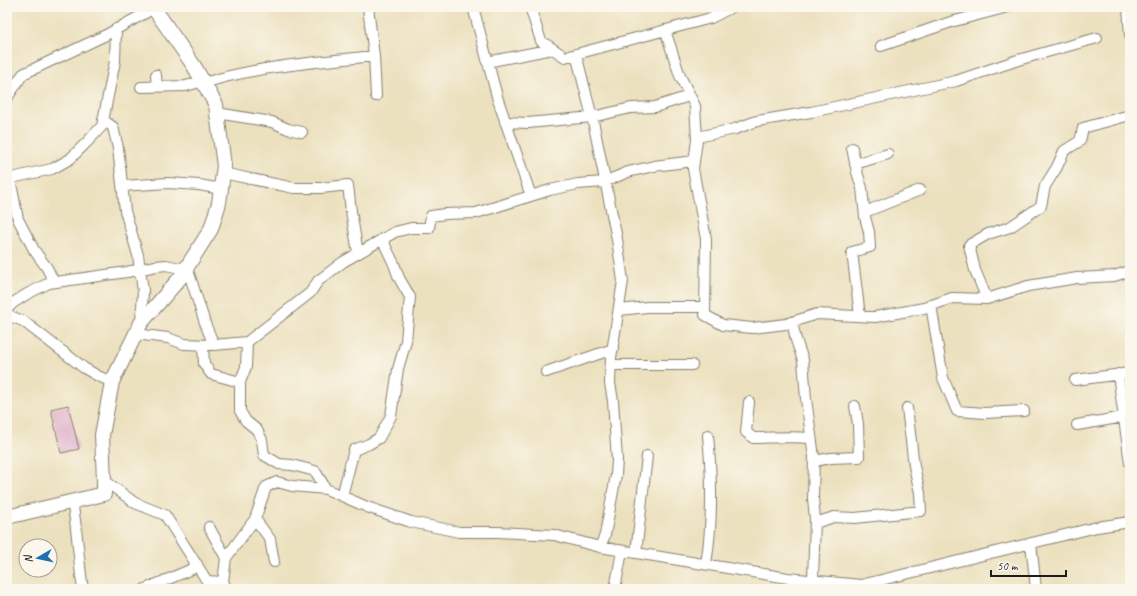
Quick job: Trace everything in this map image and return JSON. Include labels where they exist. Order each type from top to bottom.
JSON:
[{"type":"street","points":[[7,98],[22,74],[116,29],[154,7],[203,82],[216,105],[224,166],[219,203],[210,229],[180,278],[138,328],[112,382],[102,435],[104,494],[7,517]]},
{"type":"street","points":[[368,7],[374,56],[376,96]]},
{"type":"street","points":[[472,7],[505,122],[531,196]]},
{"type":"street","points":[[530,7],[541,41],[564,57],[711,18],[732,7]]},
{"type":"street","points":[[881,46],[950,22],[1008,7]]},
{"type":"street","points":[[1128,7],[1130,35]]},
{"type":"street","points":[[54,282],[47,268],[34,250],[18,219],[9,179],[52,169],[70,159],[102,126],[115,60],[116,29]]},
{"type":"street","points":[[664,30],[680,76],[695,106],[697,137],[693,169],[706,239],[705,315],[723,325],[752,328],[792,322],[817,314],[875,317],[931,305],[952,298],[987,299],[1028,286],[1077,278],[1114,276],[1130,271]]},
{"type":"street","points":[[697,137],[735,129],[757,121],[811,112],[956,81],[1018,60],[1097,38]]},
{"type":"street","points":[[488,62],[552,49]]},
{"type":"street","points":[[576,54],[592,116],[624,281],[613,349],[610,383],[613,401],[617,468],[605,535],[600,547]]},
{"type":"street","points":[[141,87],[186,86],[226,76],[246,74],[277,67],[374,56]]},
{"type":"street","points":[[156,75],[157,87]]},
{"type":"street","points":[[505,122],[528,123],[592,116],[631,108],[654,107],[683,98],[689,94]]},
{"type":"street","points":[[217,113],[272,122],[288,129],[302,132]]},
{"type":"street","points":[[987,299],[975,270],[969,245],[988,234],[1010,226],[1041,206],[1045,186],[1057,167],[1064,152],[1080,141],[1083,128],[1130,115]]},
{"type":"street","points":[[103,120],[113,127],[118,148],[124,211],[138,255],[143,291],[138,328]]},
{"type":"street","points":[[852,148],[862,188],[865,212],[870,232],[870,246],[852,252],[860,316]]},
{"type":"street","points":[[856,164],[888,154]]},
{"type":"street","points":[[138,328],[184,344],[208,345],[247,342],[310,293],[318,281],[342,262],[395,232],[411,228],[429,228],[431,216],[476,213],[531,196],[578,184],[604,182],[628,172],[654,166],[694,161]]},
{"type":"street","points":[[223,174],[294,188],[321,188],[348,185],[358,253]]},
{"type":"street","points":[[122,186],[168,183],[199,185],[221,189]]},
{"type":"street","points":[[865,212],[920,190]]},
{"type":"street","points":[[342,496],[354,450],[379,438],[391,416],[398,369],[406,341],[410,297],[399,278],[382,239]]},
{"type":"street","points":[[7,309],[27,294],[49,283],[140,270],[156,266],[166,265],[186,268]]},
{"type":"street","points":[[186,268],[206,326],[208,345],[204,364],[211,374],[240,382]]},
{"type":"street","points":[[931,305],[943,378],[957,410],[985,413],[1024,411]]},
{"type":"street","points":[[620,310],[647,307],[705,307]]},
{"type":"street","points":[[7,315],[23,321],[61,352],[89,371],[112,382]]},
{"type":"street","points":[[792,322],[803,360],[810,438],[814,461],[813,498],[815,523],[813,580]]},
{"type":"street","points":[[247,342],[246,367],[240,382],[240,411],[246,420],[257,430],[262,440],[264,455],[279,464],[292,465],[315,471],[326,489]]},
{"type":"street","points":[[546,372],[613,349]]},
{"type":"street","points":[[611,365],[692,365]]},
{"type":"street","points":[[1075,380],[1130,373]]},
{"type":"street","points":[[1118,374],[1130,463]]},
{"type":"street","points":[[749,402],[746,432],[753,438],[810,438]]},
{"type":"street","points":[[814,461],[831,458],[859,457],[858,424],[855,406]]},
{"type":"street","points":[[815,523],[834,517],[855,518],[921,511],[920,493],[914,466],[907,408]]},
{"type":"street","points":[[1077,425],[1124,417]]},
{"type":"street","points":[[706,564],[709,547],[712,480],[708,435]]},
{"type":"street","points":[[636,553],[647,456]]},
{"type":"street","points":[[104,480],[135,503],[165,515],[207,581],[225,585],[226,558],[209,527]]},
{"type":"street","points":[[226,558],[255,519],[266,487],[277,482],[292,486],[326,489],[367,507],[411,522],[458,532],[498,532],[554,535],[622,551],[788,578],[813,580],[823,585],[857,587],[1096,527],[1130,522]]},
{"type":"street","points":[[72,502],[83,589]]},
{"type":"street","points":[[255,519],[270,539],[274,562]]},
{"type":"street","points":[[1031,543],[1036,589]]},
{"type":"street","points":[[615,589],[622,551]]},
{"type":"street","points":[[145,589],[192,569],[197,564]]},
{"type":"building","points":[[68,405],[79,449],[61,453],[51,409]]}]
